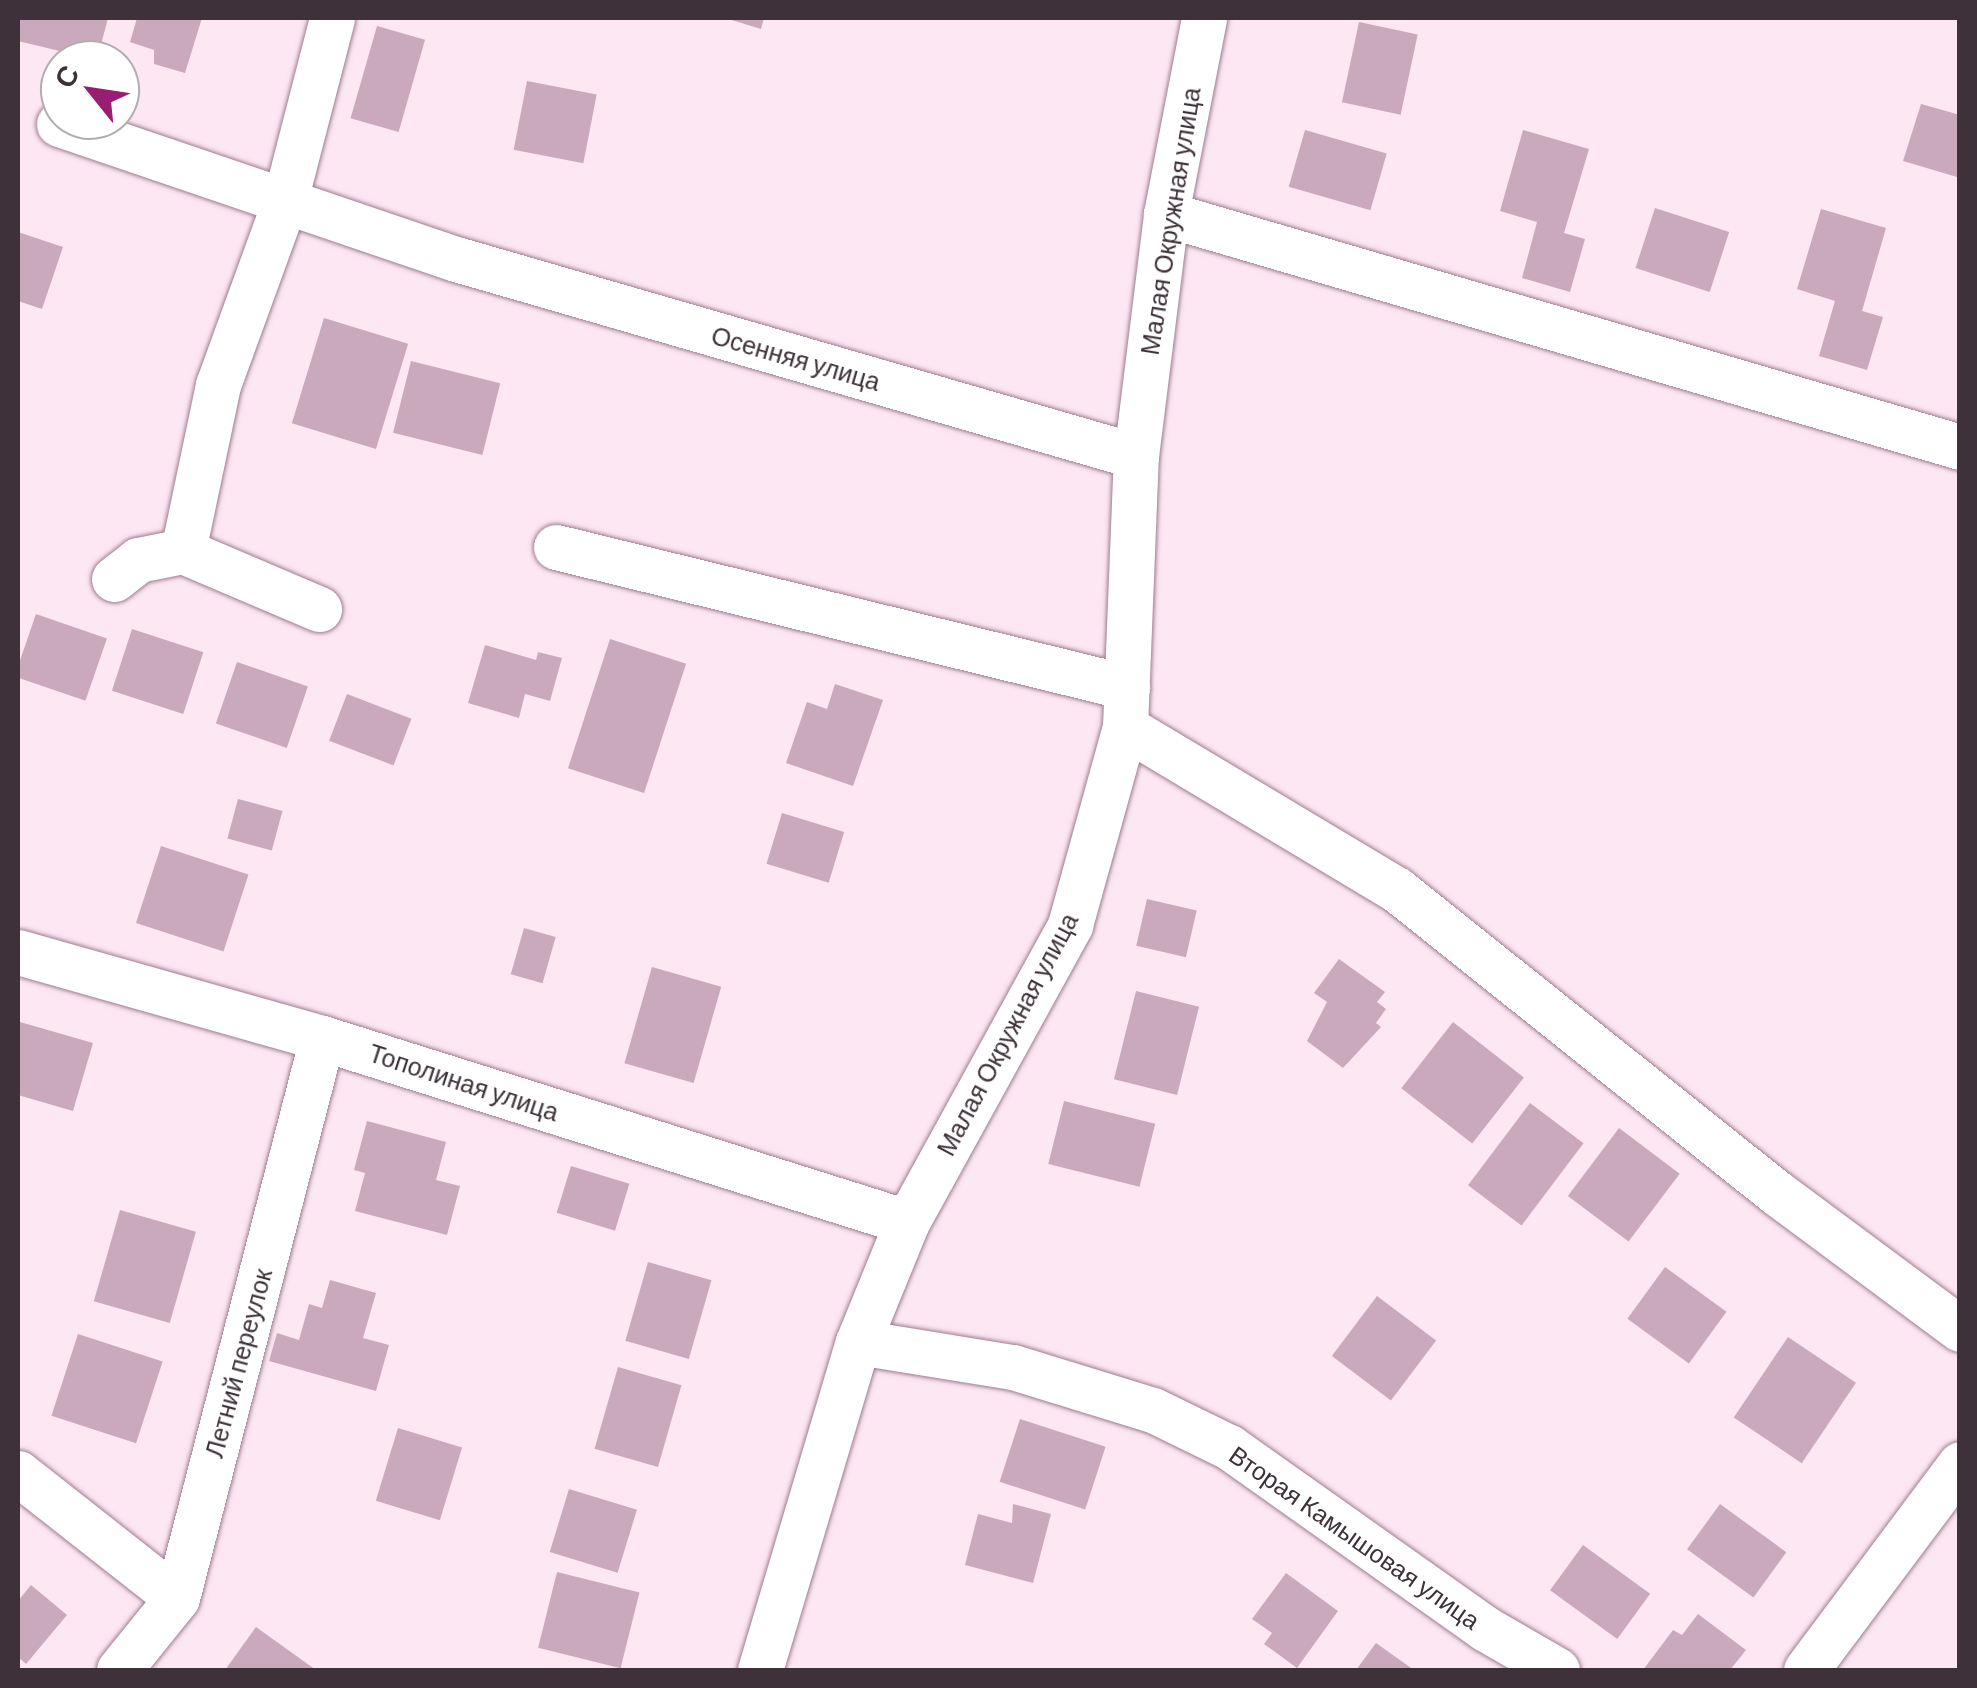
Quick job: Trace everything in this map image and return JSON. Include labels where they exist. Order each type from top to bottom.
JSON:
[{"type":"street","points":[[183,551],[218,385],[284,204],[332,18]]},
{"type":"street","name":"Малая Окружная улица","points":[[760,1670],[858,1342],[907,1222],[1070,925],[1126,707],[1136,456],[1166,214],[1204,18]]},
{"type":"street","name":"Осенняя улица","points":[[104,140],[456,260],[1136,456]]},
{"type":"street","points":[[1166,214],[1960,447]]},
{"type":"street","points":[[556,547],[1126,707],[1396,888],[1777,1194],[1960,1329]]},
{"type":"street","points":[[114,579],[138,560],[183,551],[319,609]]},
{"type":"street","name":"Тополиная улица","points":[[18,952],[322,1038],[907,1222]]},
{"type":"street","name":"Летний переулок","points":[[120,1670],[177,1598],[322,1038]]},
{"type":"street","name":"Вторая Камышовая улица","points":[[858,1342],[1013,1367],[1153,1410],[1229,1447],[1486,1629],[1558,1670]]},
{"type":"street","points":[[1806,1670],[1960,1464]]},
{"type":"street","points":[[18,1473],[177,1598]]},
{"type":"building","points":[[18,18],[108,18],[102,40],[40,40],[40,46],[18,41]]},
{"type":"building","points":[[137,18],[202,18],[185,73],[154,64],[154,50],[140,45],[140,40],[131,40]]},
{"type":"building","points":[[725,18],[764,18],[761,29]]},
{"type":"building","points":[[1359,22],[1418,34],[1401,115],[1342,102]]},
{"type":"building","points":[[377,26],[425,40],[399,132],[351,118]]},
{"type":"building","points":[[527,81],[597,95],[583,163],[514,150]]},
{"type":"building","points":[[1921,104],[1960,115],[1957,177],[1903,161]]},
{"type":"building","points":[[1305,130],[1387,153],[1370,210],[1289,187]]},
{"type":"building","points":[[1523,130],[1589,149],[1564,233],[1585,239],[1570,292],[1522,278],[1537,222],[1500,211]]},
{"type":"building","points":[[1655,208],[1729,232],[1710,292],[1636,268]]},
{"type":"building","points":[[1821,209],[1886,228],[1862,311],[1883,317],[1867,370],[1819,356],[1835,301],[1797,289]]},
{"type":"building","points":[[18,232],[63,247],[42,309],[18,301]]},
{"type":"building","points":[[324,318],[408,344],[376,449],[292,423]]},
{"type":"building","points":[[411,361],[500,383],[482,455],[393,433]]},
{"type":"building","points":[[36,614],[107,638],[85,701],[18,678],[18,666]]},
{"type":"building","points":[[132,629],[203,652],[183,714],[112,691]]},
{"type":"building","points":[[610,639],[686,664],[644,793],[568,768]]},
{"type":"building","points":[[485,645],[536,660],[538,652],[562,658],[550,701],[525,694],[519,718],[468,703]]},
{"type":"building","points":[[237,662],[308,686],[287,748],[216,723]]},
{"type":"building","points":[[835,684],[883,700],[853,786],[786,763],[807,702],[827,709]]},
{"type":"building","points":[[347,694],[411,719],[393,765],[329,741]]},
{"type":"building","points":[[238,799],[282,811],[272,851],[227,839]]},
{"type":"building","points":[[782,813],[844,832],[829,883],[767,864]]},
{"type":"building","points":[[161,846],[248,874],[223,951],[136,923]]},
{"type":"building","points":[[1147,899],[1197,910],[1186,957],[1136,946]]},
{"type":"building","points":[[524,928],[556,937],[542,983],[511,974]]},
{"type":"building","points":[[1339,959],[1385,992],[1377,1002],[1386,1009],[1376,1023],[1381,1027],[1343,1068],[1307,1041],[1327,1002],[1314,993]]},
{"type":"building","points":[[652,967],[721,987],[694,1083],[624,1063]]},
{"type":"building","points":[[1136,991],[1199,1007],[1177,1095],[1114,1079]]},
{"type":"building","points":[[20,1022],[93,1043],[73,1111],[18,1095]]},
{"type":"building","points":[[1453,1022],[1524,1077],[1472,1144],[1401,1088]]},
{"type":"building","points":[[1064,1101],[1155,1124],[1139,1187],[1048,1164]]},
{"type":"building","points":[[1530,1103],[1584,1143],[1522,1226],[1468,1185]]},
{"type":"building","points":[[367,1121],[446,1142],[436,1180],[460,1186],[447,1235],[355,1211],[365,1173],[354,1170]]},
{"type":"building","points":[[1619,1128],[1680,1174],[1629,1242],[1568,1196]]},
{"type":"building","points":[[571,1166],[629,1184],[615,1231],[557,1213]]},
{"type":"building","points":[[120,1210],[196,1232],[170,1323],[94,1301]]},
{"type":"building","points":[[648,1262],[711,1280],[689,1359],[625,1341]]},
{"type":"building","points":[[1665,1267],[1726,1312],[1689,1363],[1627,1319]]},
{"type":"building","points":[[330,1280],[376,1293],[363,1338],[389,1345],[376,1391],[269,1361],[277,1333],[299,1340],[309,1304],[322,1308]]},
{"type":"building","points":[[1377,1296],[1436,1341],[1391,1400],[1332,1356]]},
{"type":"building","points":[[78,1334],[163,1362],[136,1443],[51,1416]]},
{"type":"building","points":[[1788,1337],[1856,1383],[1802,1463],[1734,1417]]},
{"type":"building","points":[[618,1367],[681,1385],[658,1467],[595,1449]]},
{"type":"building","points":[[1020,1419],[1106,1447],[1085,1510],[1000,1482]]},
{"type":"building","points":[[398,1428],[462,1448],[440,1520],[376,1501]]},
{"type":"building","points":[[569,1489],[637,1510],[618,1573],[550,1552]]},
{"type":"building","points":[[1013,1504],[1051,1514],[1033,1583],[965,1565],[978,1514],[1012,1523]]},
{"type":"building","points":[[1720,1504],[1786,1552],[1753,1598],[1687,1549]]},
{"type":"building","points":[[1583,1545],[1650,1594],[1617,1639],[1550,1590]]},
{"type":"building","points":[[557,1572],[639,1593],[621,1668],[538,1648]]},
{"type":"building","points":[[1286,1573],[1338,1611],[1297,1668],[1264,1644],[1272,1633],[1252,1619]]},
{"type":"building","points":[[31,1585],[67,1615],[26,1664],[18,1657],[18,1601]]},
{"type":"building","points":[[1698,1614],[1746,1650],[1730,1670],[1643,1670],[1673,1630],[1682,1635]]},
{"type":"building","points":[[256,1627],[316,1670],[225,1670]]},
{"type":"building","points":[[1376,1643],[1414,1670],[1356,1670]]}]
